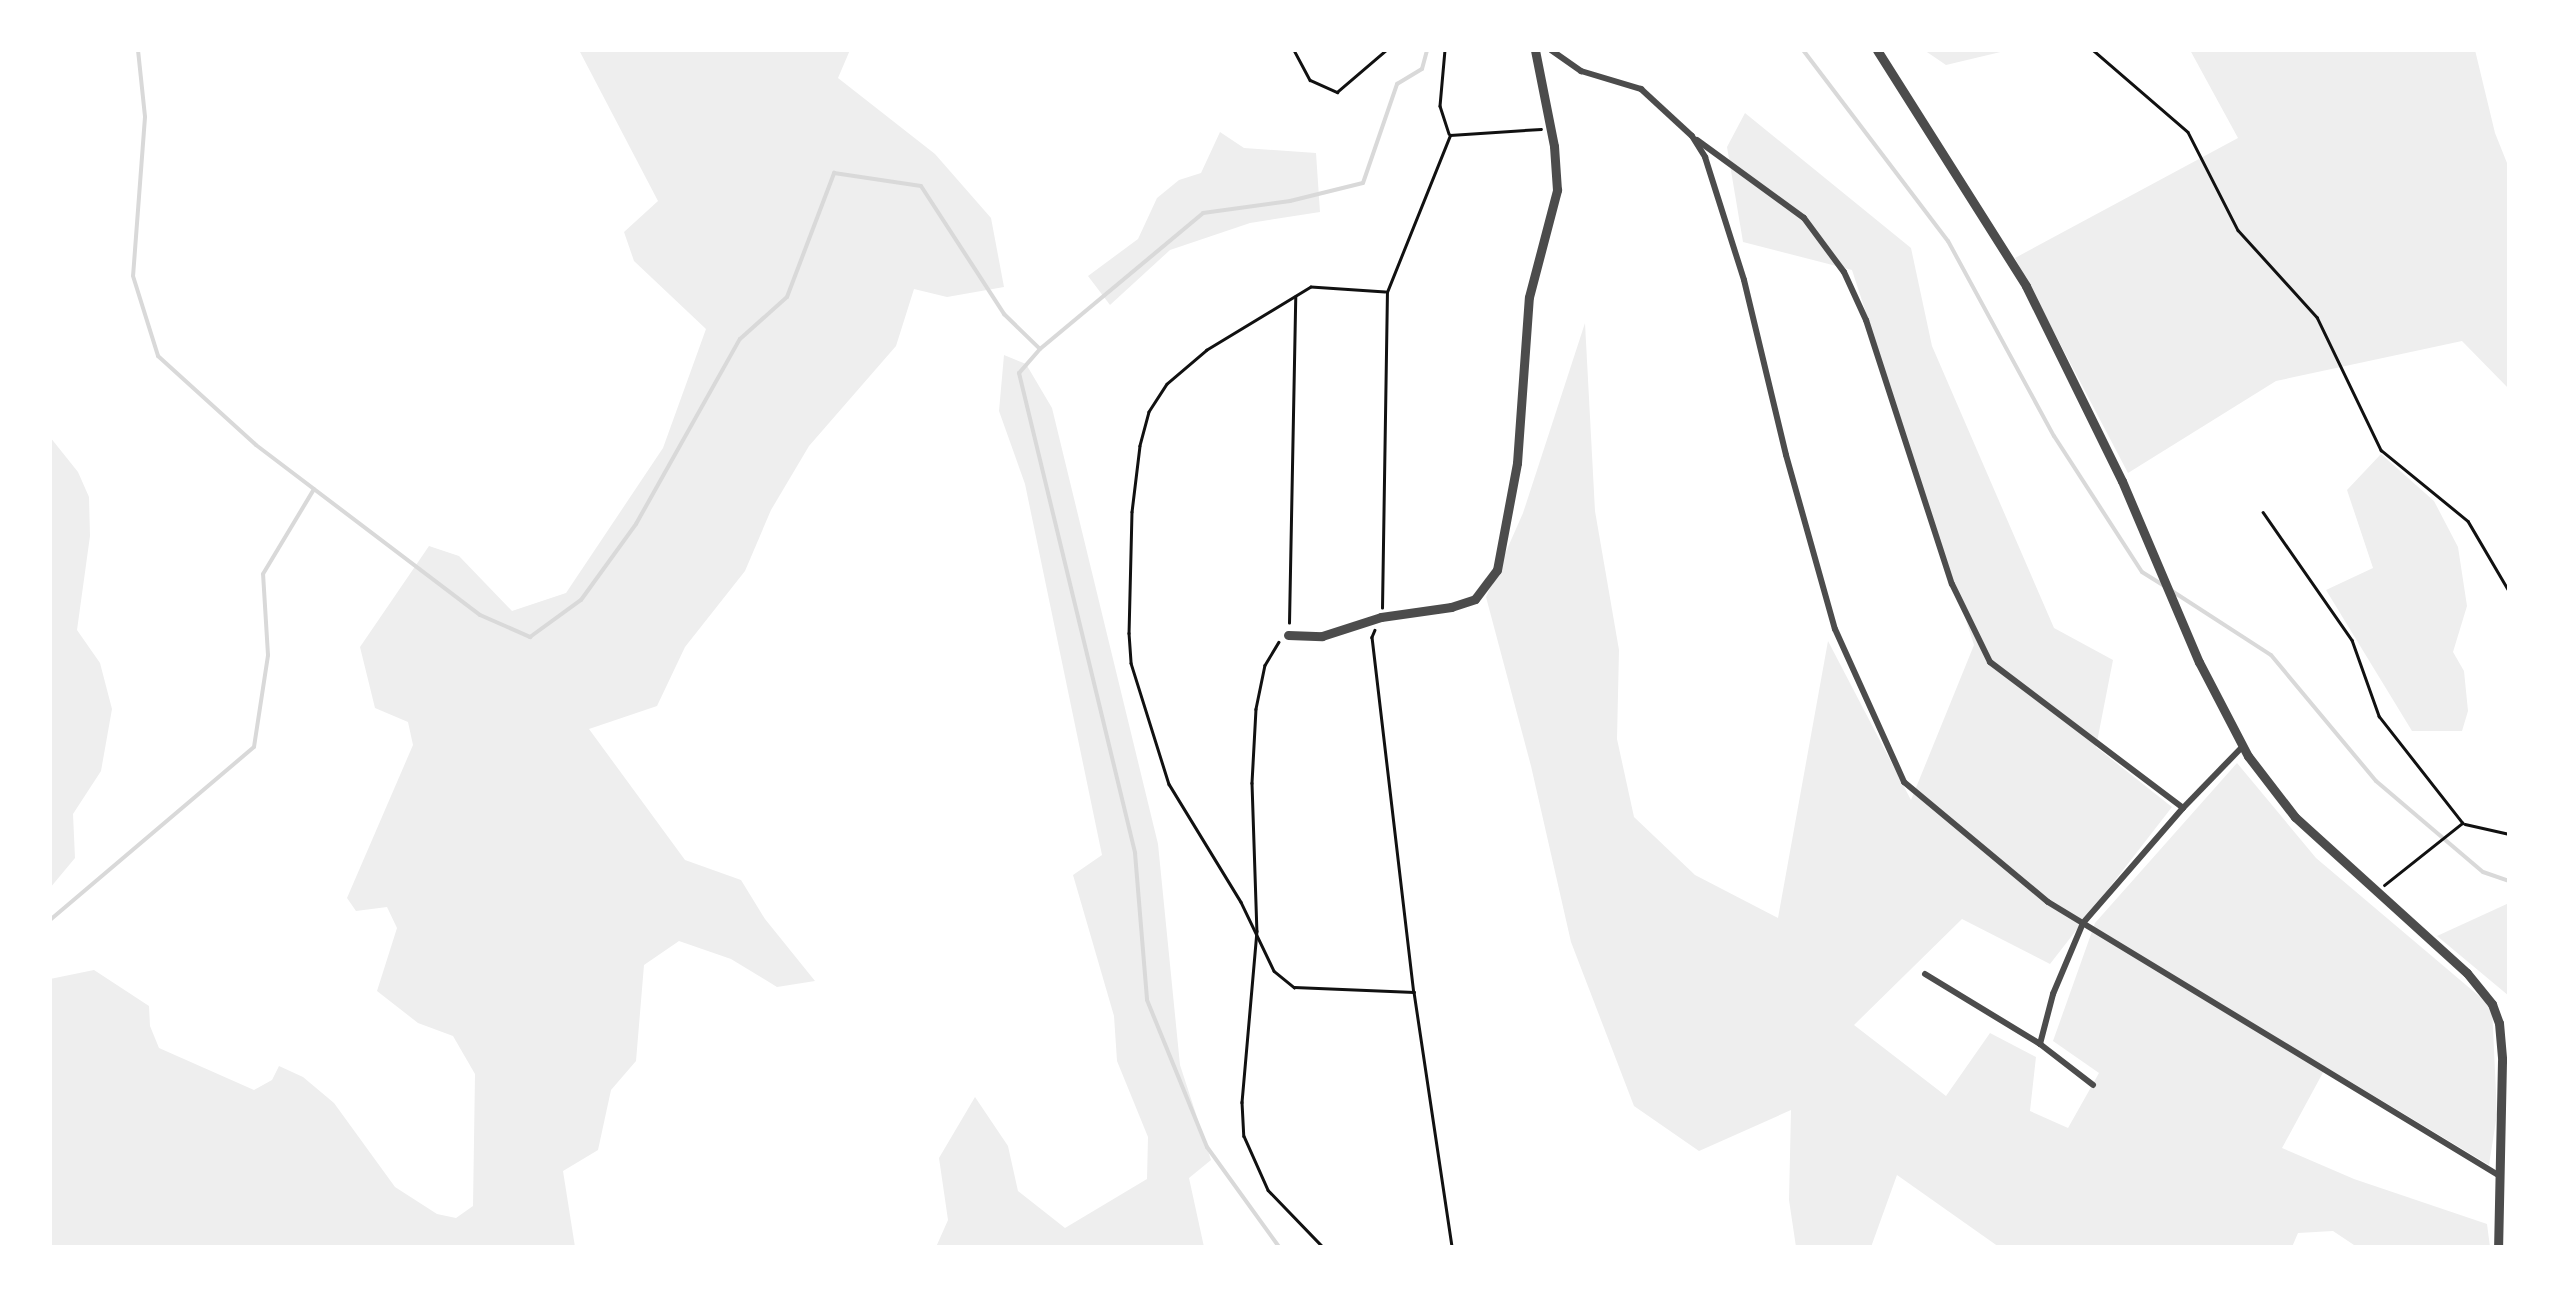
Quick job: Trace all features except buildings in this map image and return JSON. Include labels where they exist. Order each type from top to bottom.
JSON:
[{"type":"street","points":[[1288,636],[1322,636],[1381,617],[1475,599],[1496,570],[1517,463],[1529,297],[1557,190],[1554,146],[1535,50]]},
{"type":"street","points":[[1550,50],[1581,71],[1641,89],[1692,136],[1804,218],[1844,272],[1866,320],[1952,584],[1990,662],[2183,808]]},
{"type":"street","points":[[1877,50],[2026,286],[2122,481],[2200,662],[2243,746],[2277,798],[2374,893],[2468,973],[2492,1004],[2499,1023],[2502,1061],[2498,1247]]},
{"type":"street","points":[[1692,136],[1705,157],[1744,280],[1786,455],[1836,630],[1904,782],[2018,881],[2498,1175]]},
{"type":"street","points":[[2040,1044],[2052,994],[2083,922],[2243,746]]},
{"type":"street","points":[[1924,974],[2040,1044],[2093,1085]]},
{"type":"path","points":[[1294,50],[1310,80],[1337,92],[1386,50]]},
{"type":"path","points":[[1444,50],[1440,106],[1450,135],[1386,292],[1381,617],[1372,637],[1414,992],[1452,1247]]},
{"type":"path","points":[[2093,50],[2188,132],[2238,230],[2316,317],[2381,450],[2468,521],[2509,591]]},
{"type":"path","points":[[1450,135],[1548,128]]},
{"type":"path","points":[[1386,292],[1311,287],[1207,350],[1167,384],[1149,412],[1132,512],[1130,648],[1152,741],[1169,784],[1257,931],[1274,971],[1294,987],[1414,992]]},
{"type":"path","points":[[1295,296],[1291,310],[1292,600],[1288,636],[1274,646],[1265,665],[1256,709],[1252,784],[1257,931],[1242,1102],[1244,1136],[1268,1190],[1324,1247]]},
{"type":"path","points":[[2263,512],[2352,640],[2378,716],[2463,823],[2509,834]]},
{"type":"path","points":[[2374,893],[2463,823]]},
{"type":"shaded area","points":[[579,50],[850,50],[838,78],[935,154],[991,218],[1004,287],[947,297],[914,289],[896,346],[809,446],[771,510],[745,571],[685,647],[657,706],[589,729],[685,860],[741,880],[765,919],[815,981],[777,987],[731,959],[679,941],[644,965],[636,1061],[611,1090],[598,1150],[563,1171],[575,1247],[50,1247],[50,979],[94,970],[149,1006],[150,1026],[159,1048],[254,1090],[272,1080],[279,1066],[303,1077],[334,1103],[395,1187],[437,1214],[456,1218],[473,1206],[475,1074],[453,1036],[418,1023],[377,991],[397,928],[387,907],[356,911],[347,898],[413,745],[408,722],[375,708],[360,647],[429,546],[459,556],[512,611],[566,593],[663,448],[706,329],[634,261],[624,232],[658,201]]},
{"type":"shaded area","points":[[1924,50],[2009,50],[1946,65]]},
{"type":"shaded area","points":[[2190,50],[2475,50],[2495,133],[2509,168],[2509,389],[2462,341],[2276,381],[2128,473],[2015,258],[2238,138]]},
{"type":"shaded area","points":[[1745,113],[1911,248],[1932,346],[2054,628],[2113,660],[2096,747],[2172,807],[2050,964],[1962,919],[1854,1025],[1946,1096],[1990,1033],[2036,1057],[2030,1111],[2068,1128],[2099,1073],[2053,1041],[2095,923],[2237,763],[2316,858],[2492,1007],[2497,1114],[2489,1165],[2326,1067],[2282,1148],[2354,1179],[2487,1224],[2490,1247],[2357,1247],[2333,1231],[2298,1233],[2292,1247],[1999,1247],[1897,1175],[1871,1247],[1796,1247],[1789,1200],[1791,1110],[1699,1151],[1634,1106],[1571,942],[1531,766],[1486,597],[1523,513],[1585,323],[1595,511],[1619,650],[1617,739],[1634,817],[1695,875],[1778,918],[1828,641],[1911,800],[1974,645],[1852,270],[1743,242],[1727,147]]},
{"type":"shaded area","points":[[1220,132],[1244,148],[1316,153],[1320,212],[1250,223],[1170,250],[1110,305],[1088,276],[1138,239],[1157,198],[1179,180],[1201,173]]},
{"type":"shaded area","points":[[1004,355],[1026,364],[1052,408],[1158,844],[1180,1065],[1211,1160],[1189,1178],[1204,1247],[936,1247],[948,1220],[939,1158],[975,1097],[1008,1146],[1018,1191],[1065,1228],[1147,1179],[1148,1137],[1117,1061],[1114,1016],[1073,875],[1102,855],[1025,484],[999,411]]},
{"type":"shaded area","points":[[50,437],[78,472],[89,497],[90,536],[77,630],[100,663],[112,709],[101,771],[73,814],[75,858],[50,888]]},
{"type":"shaded area","points":[[2381,454],[2434,501],[2458,547],[2467,606],[2453,652],[2464,671],[2468,711],[2462,731],[2412,731],[2326,590],[2373,568],[2347,490]]},
{"type":"shaded area","points":[[2509,903],[2509,996],[2437,936]]},
{"type":"waterway","points":[[138,50],[145,117],[133,276],[158,356],[256,445],[480,615],[530,637],[581,600],[636,524],[740,339],[787,297],[834,173],[921,186],[1004,314],[1040,349],[1019,373],[1135,853],[1147,1000],[1207,1147],[1279,1247]]},
{"type":"waterway","points":[[1040,349],[1203,213],[1290,201],[1363,183],[1397,84],[1422,69],[1427,50]]},
{"type":"waterway","points":[[1803,50],[1948,241],[2054,436],[2142,572],[2164,586]]},
{"type":"waterway","points":[[50,920],[254,747],[268,655],[263,574],[314,489]]},
{"type":"waterway","points":[[2172,591],[2271,655],[2376,781],[2483,872],[2509,881]]}]
